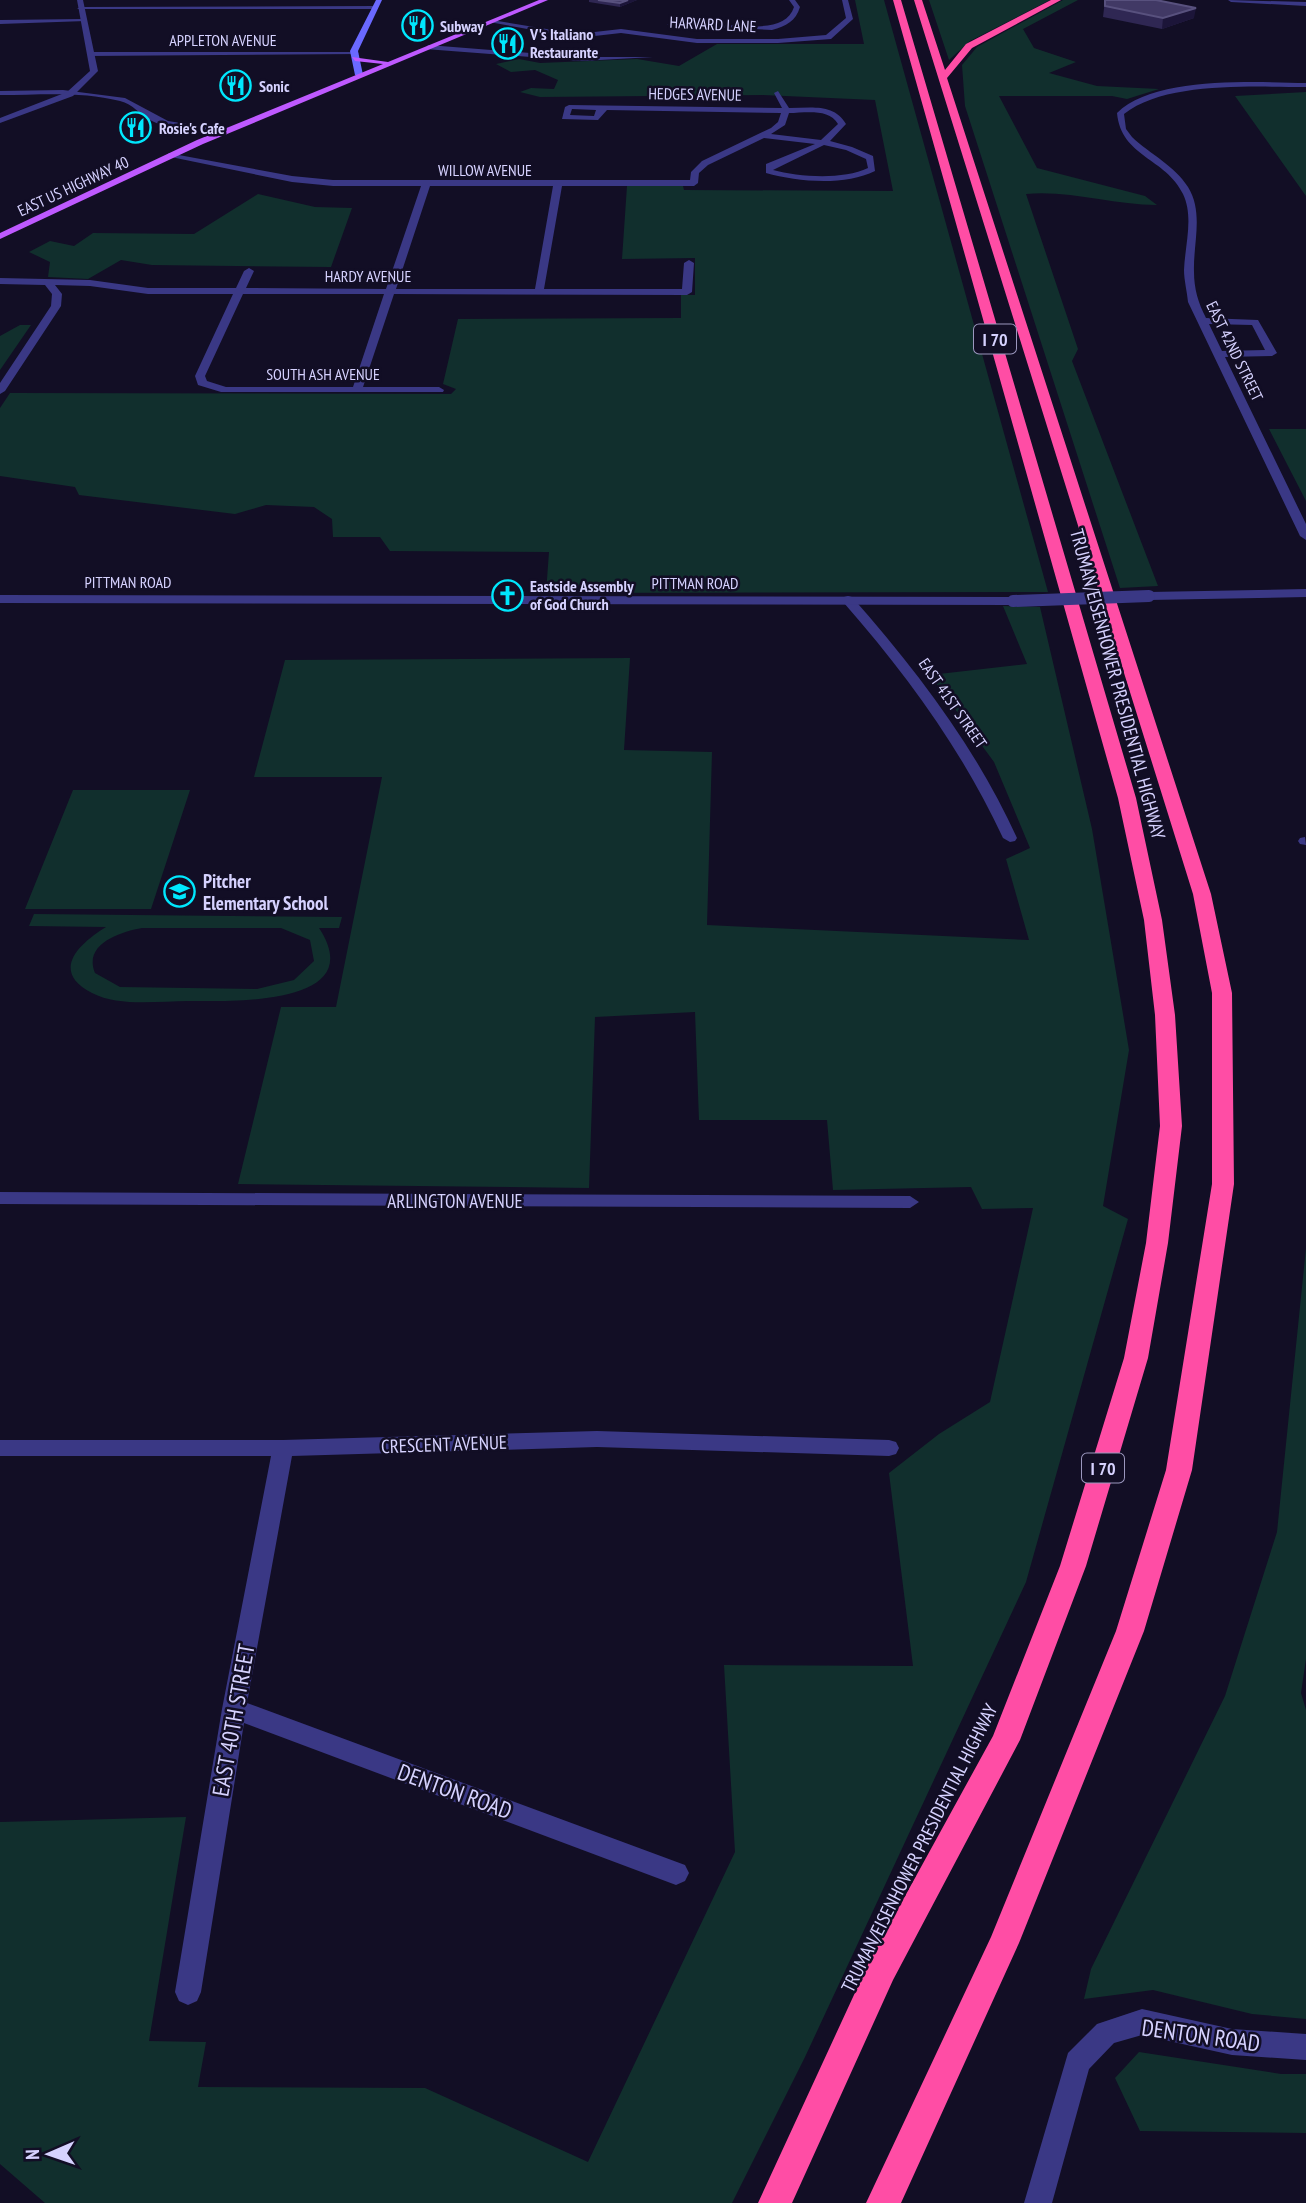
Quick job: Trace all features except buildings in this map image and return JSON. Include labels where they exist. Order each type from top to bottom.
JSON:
[{"type":"highway","name":"TRUMAN/EISENHOWER PRESIDENTIAL HIGHWAY","points":[[775,2203],[882,1969],[1006,1740],[1073,1566],[1136,1358],[1157,1243],[1171,1126],[1165,1015],[1153,920],[1127,798],[897,0]]},
{"type":"highway","name":"TRUMAN/EISENHOWER PRESIDENTIAL HIGHWAY","points":[[883,2203],[1004,1943],[1130,1631],[1179,1470],[1223,1184],[1222,993],[1202,894],[918,0]]},
{"type":"highway","points":[[943,78],[969,46],[1058,0]]},
{"type":"main road","name":"EAST US HIGHWAY 40","points":[[0,236],[171,155],[545,0]]},
{"type":"main road","points":[[359,75],[355,57],[378,4]]},
{"type":"main road","points":[[355,57],[395,61]]},
{"type":"street","name":"HARVARD LANE","points":[[662,25],[772,27],[785,24],[793,17],[797,7],[792,0]]},
{"type":"street","name":"HARVARD LANE","points":[[492,22],[597,36],[621,31],[697,41],[785,41],[828,37],[850,19],[845,0]]},
{"type":"street","points":[[1231,0],[1306,4]]},
{"type":"street","points":[[0,121],[69,94],[94,71],[80,4],[378,4]]},
{"type":"street","points":[[0,22],[83,21]]},
{"type":"street","name":"HARVARD LANE","points":[[597,36],[633,23]]},
{"type":"street","points":[[428,47],[582,59],[649,57]]},
{"type":"street","name":"APPLETON AVENUE","points":[[91,54],[183,51],[355,57]]},
{"type":"street","name":"EAST 42ND STREET","points":[[1306,85],[1193,88],[1145,98],[1127,107],[1119,122],[1123,132],[1169,170],[1188,195],[1194,213],[1189,274],[1193,302],[1306,536]]},
{"type":"street","points":[[0,93],[69,94],[125,100],[136,104],[144,114],[158,121],[227,131]]},
{"type":"street","points":[[765,136],[782,123],[786,109],[778,93]]},
{"type":"street","name":"HEDGES AVENUE","points":[[605,108],[786,109]]},
{"type":"street","points":[[765,136],[819,144],[866,154],[872,169],[867,173],[787,176],[769,171],[769,166],[819,144],[838,134],[842,124],[837,116],[818,110],[786,109]]},
{"type":"street","name":"WILLOW AVENUE","points":[[171,155],[276,176],[333,183],[695,185],[695,172],[705,163],[765,136]]},
{"type":"street","points":[[539,292],[558,183]]},
{"type":"street","points":[[357,390],[426,184]]},
{"type":"street","name":"HARDY AVENUE","points":[[0,281],[48,282],[148,291],[687,292],[689,263]]},
{"type":"street","points":[[238,291],[249,271]]},
{"type":"street","points":[[0,391],[56,306],[57,294],[48,282]]},
{"type":"street","name":"SOUTH ASH AVENUE","points":[[238,291],[200,376],[202,383],[208,386],[225,390],[439,390]]},
{"type":"street","points":[[1201,321],[1255,322],[1272,353],[1219,354]]},
{"type":"street","name":"PITTMAN ROAD","points":[[0,600],[1013,601],[1306,593]]},
{"type":"street","name":"EAST 41ST STREET","points":[[849,600],[900,658],[966,750],[1010,838]]},
{"type":"street","name":"ARLINGTON AVENUE","points":[[0,1198],[910,1202]]},
{"type":"street","name":"CRESCENT AVENUE","points":[[0,1448],[283,1448],[597,1439],[889,1448]]},
{"type":"street","name":"EAST 40TH STREET","points":[[188,1992],[234,1709],[283,1448]]},
{"type":"street","name":"DENTON ROAD","points":[[234,1709],[677,1873]]},
{"type":"street","name":"DENTON ROAD","points":[[1038,2203],[1078,2062],[1106,2033],[1142,2022],[1232,2042],[1306,2047]]},
{"type":"green space","points":[[855,0],[884,0],[1048,592],[546,593],[549,552],[390,551],[380,537],[333,537],[332,519],[314,507],[266,505],[235,514],[79,495],[75,487],[0,476],[0,408],[10,393],[451,394],[456,389],[443,384],[458,319],[681,318],[681,295],[695,295],[695,258],[622,259],[627,186],[683,186],[684,190],[893,191],[875,100],[763,95],[540,97],[520,92],[531,88],[554,89],[558,80],[535,70],[511,72],[496,64],[519,59],[540,63],[637,59],[679,66],[717,44],[864,44]]},
{"type":"green space","points":[[929,0],[1050,0],[970,41],[949,60]]},
{"type":"green space","points":[[1063,0],[1078,0],[1023,29],[1034,48],[1076,62],[1049,73],[1097,86],[1159,89],[1127,99],[1112,96],[999,96],[1037,168],[1145,196],[1157,205],[1059,194],[1026,194],[1078,349],[1072,361],[1158,586],[1120,588],[965,106],[962,65],[977,47]]},
{"type":"green space","points":[[1306,92],[1306,196],[1235,96]]},
{"type":"green space","points":[[258,194],[315,207],[352,208],[331,267],[152,265],[121,260],[88,279],[48,277],[50,262],[29,252],[50,241],[74,246],[93,233],[194,234]]},
{"type":"green space","points":[[20,325],[31,325],[0,370],[0,336]]},
{"type":"green space","points":[[1269,429],[1306,429],[1306,501]]},
{"type":"green space","points":[[1003,606],[1040,607],[1092,829],[1129,1050],[1103,1206],[1128,1219],[1026,1582],[805,2057],[732,2203],[45,2203],[0,2164],[0,1822],[186,1817],[149,2041],[206,2042],[198,2087],[425,2088],[588,2162],[735,1852],[724,1665],[913,1666],[889,1473],[939,1434],[990,1402],[1033,1208],[982,1209],[971,1187],[833,1190],[827,1120],[699,1120],[695,1012],[595,1017],[589,1188],[238,1184],[281,1007],[336,1007],[382,777],[254,777],[285,660],[630,658],[624,750],[712,752],[707,925],[1029,940],[1006,859],[1030,848],[994,762],[930,675],[1027,664]]},
{"type":"green space","points":[[73,790],[190,790],[151,909],[25,909]]},
{"type":"green space","points":[[34,914],[342,917],[339,928],[319,928],[330,954],[326,973],[311,986],[288,994],[233,1001],[139,1002],[114,1000],[92,993],[79,985],[72,976],[71,967],[79,949],[106,927],[29,926]],"holes":[[[142,928],[281,928],[310,940],[314,961],[294,980],[257,989],[120,987],[95,973],[94,954],[99,947],[114,936]]]},
{"type":"green space","points":[[1306,1248],[1306,1659],[1301,1693],[1306,1710],[1306,2019],[1252,2014],[1153,1990],[1084,1999],[1091,1969],[1225,1696],[1277,1532]]},
{"type":"green space","points":[[1139,2052],[1281,2074],[1306,2074],[1306,2133],[1140,2131],[1115,2078]]},
{"type":"place","name":"Subway","points":[[417,26]]},
{"type":"place","name":"V's Italiano Restaurante","points":[[507,43]]},
{"type":"place","name":"Sonic","points":[[236,86]]},
{"type":"place","name":"Rosie's Cafe","points":[[136,128]]},
{"type":"place","name":"Eastside Assembly of God Church","points":[[507,595]]},
{"type":"place","name":"Pitcher Elementary School","points":[[180,892]]}]
